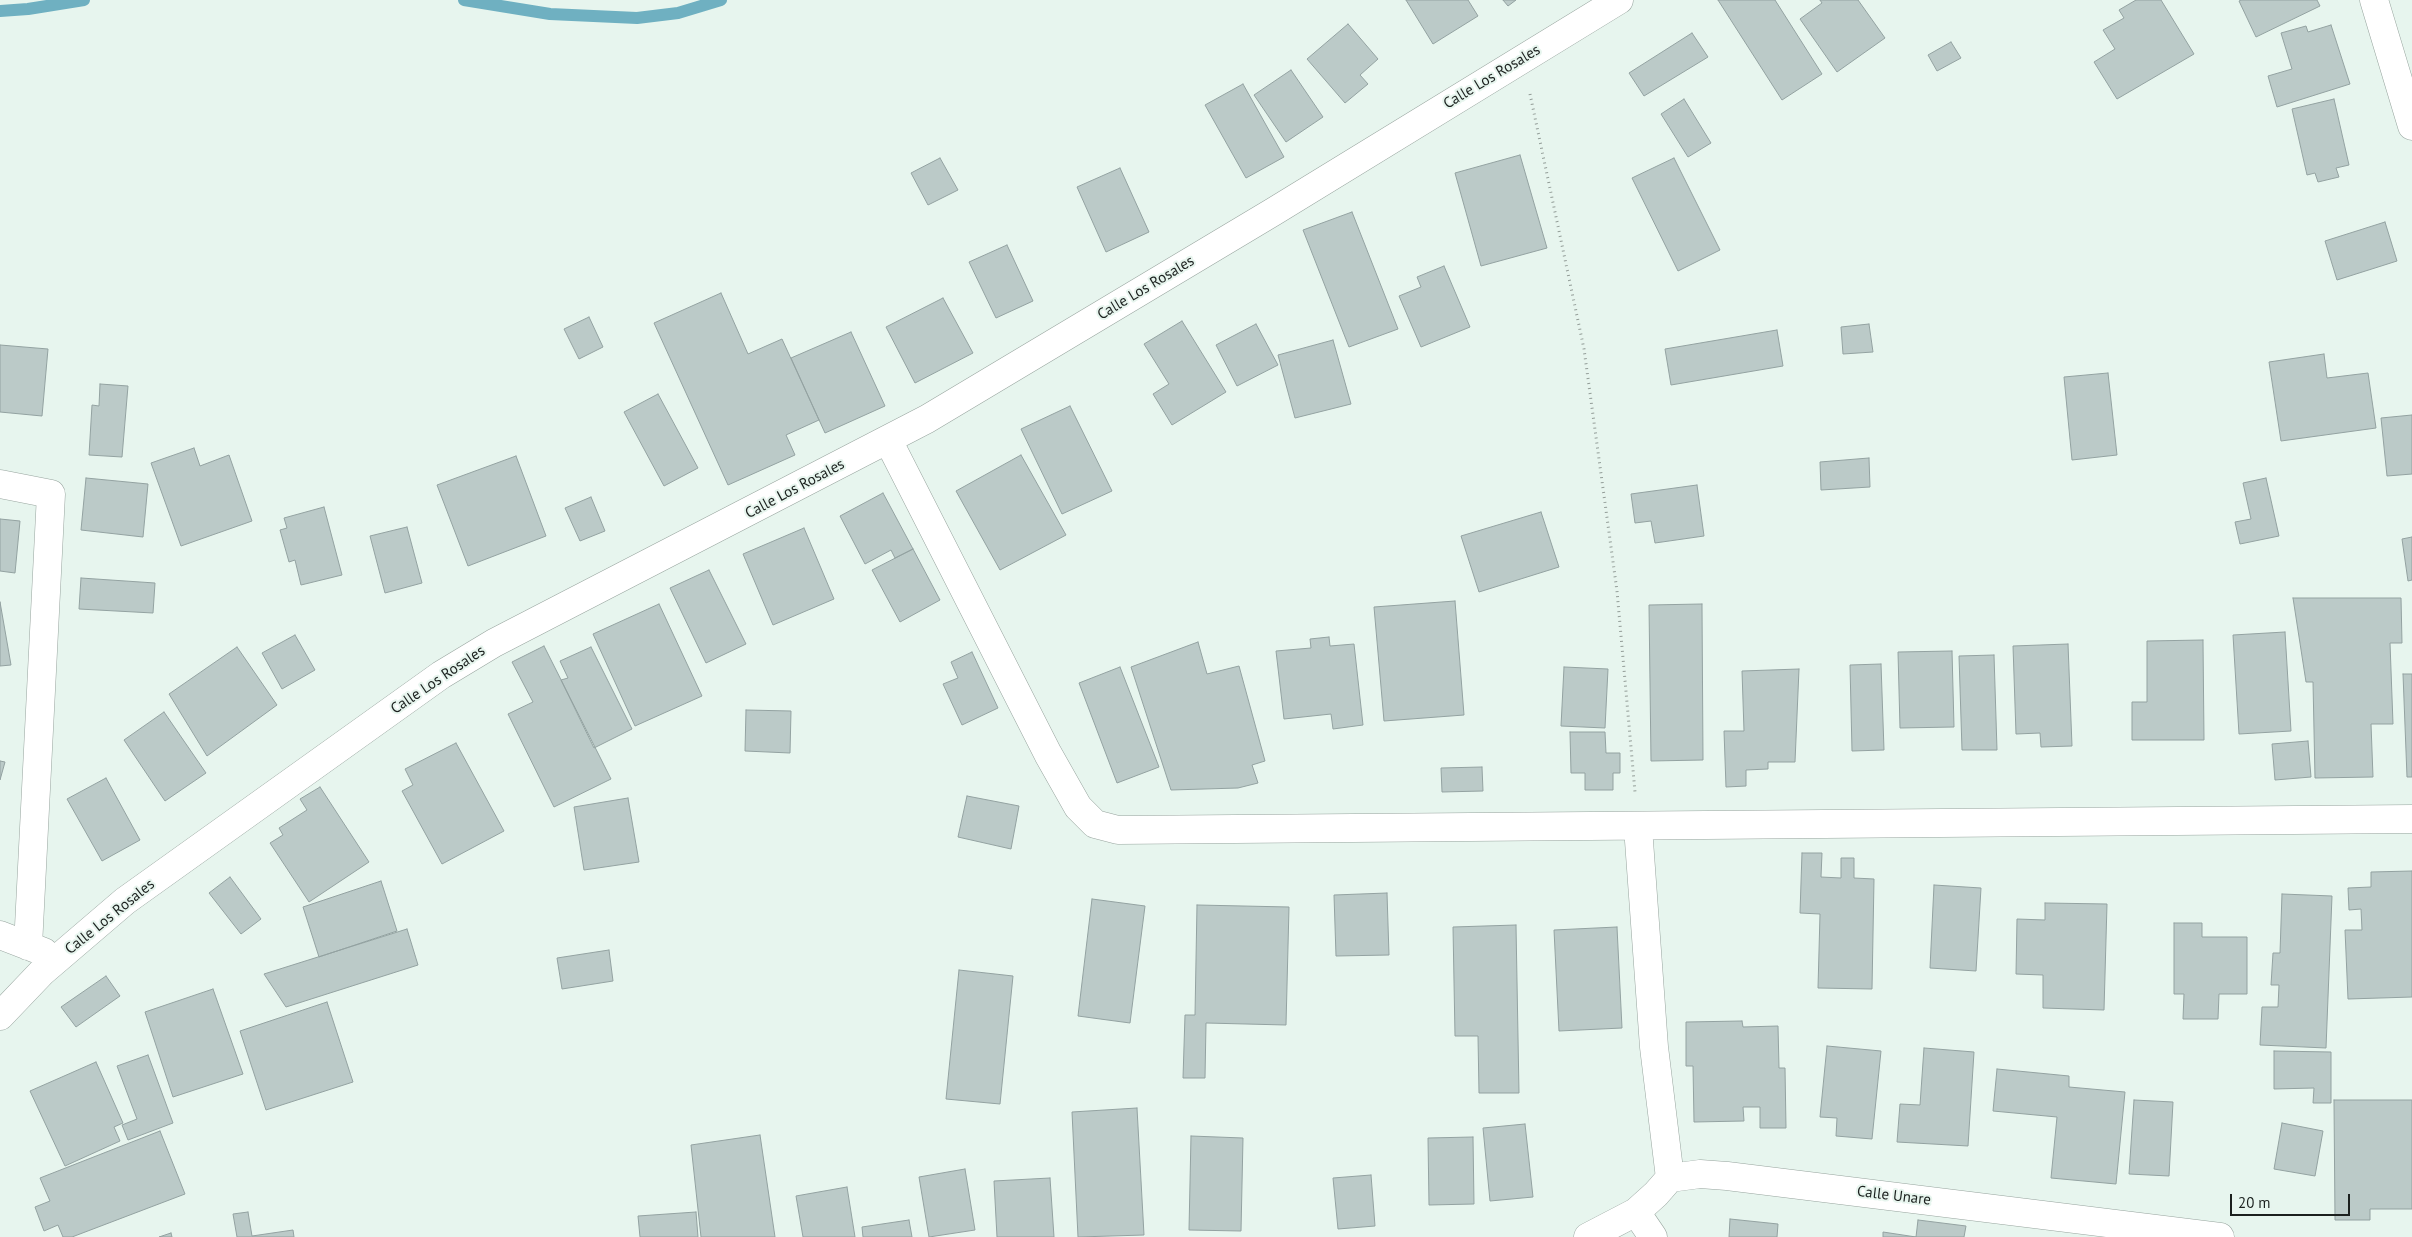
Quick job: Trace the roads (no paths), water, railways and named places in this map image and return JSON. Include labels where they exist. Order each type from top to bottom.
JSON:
[{"type":"street","name":"Calle Los Rosales","points":[[0,1016],[42,972],[125,901],[441,675],[494,643],[927,419],[1272,212],[1619,0]]},
{"type":"street","points":[[2374,0],[2412,126]]},
{"type":"street","points":[[888,440],[1048,754],[1078,807],[1096,824],[1118,830],[2412,819]]},
{"type":"street","points":[[0,484],[51,494],[28,946]]},
{"type":"street","points":[[1588,1237],[1636,1212],[1670,1178],[1654,1047],[1638,827]]},
{"type":"street","points":[[0,935],[59,958]]},
{"type":"street","name":"Calle Unare","points":[[1670,1178],[1700,1174],[1727,1176],[2073,1228],[2220,1237]]},
{"type":"street","points":[[1636,1212],[1653,1237]]},
{"type":"waterway","points":[[0,11],[28,9],[84,0]]},
{"type":"waterway","points":[[464,0],[550,14],[637,18],[678,13],[721,0]]}]
